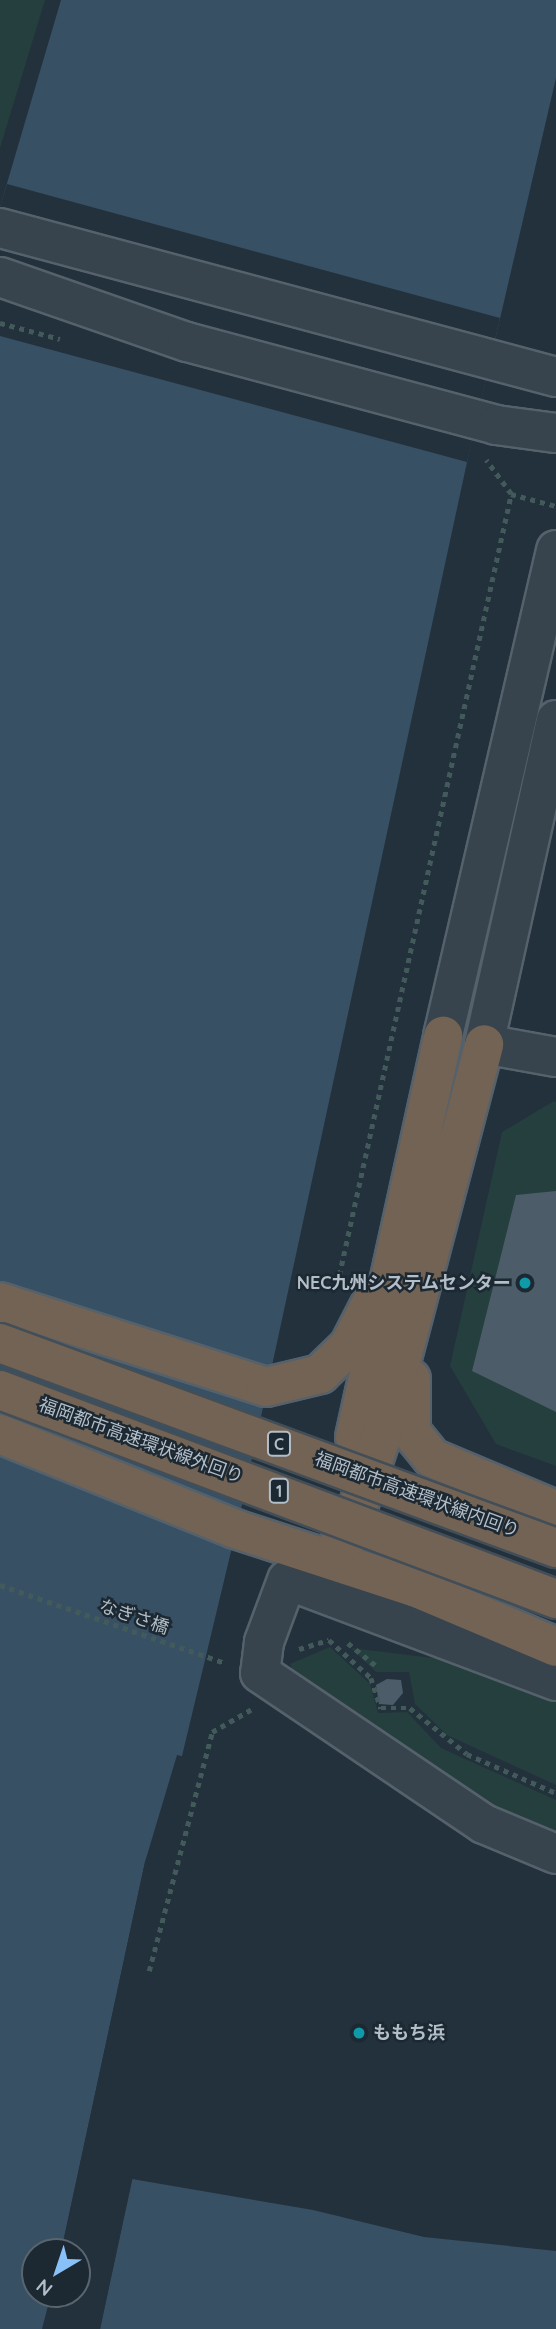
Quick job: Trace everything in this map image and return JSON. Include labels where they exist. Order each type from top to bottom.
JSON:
[{"type":"highway","points":[[326,1556],[321,1533],[359,1426],[443,1036]]},
{"type":"highway","points":[[326,1556],[346,1540],[442,1224],[484,1044]]},
{"type":"highway","points":[[442,1224],[446,1254],[410,1381],[411,1432],[432,1458],[556,1510]]},
{"type":"highway","points":[[0,1302],[266,1387],[290,1385],[335,1361],[389,1284]]},
{"type":"highway","name":"福岡都市高速環状線内回り","points":[[0,1343],[556,1548]]},
{"type":"highway","name":"福岡都市高速環状線外回り","points":[[0,1390],[556,1599]]},
{"type":"highway","points":[[0,1434],[235,1529],[326,1556],[556,1647]]},
{"type":"street","points":[[0,228],[556,377]]},
{"type":"street","points":[[0,277],[187,342],[487,437],[556,433]]},
{"type":"street","points":[[443,1036],[556,550]]},
{"type":"street","points":[[556,720],[484,1044],[556,1057]]},
{"type":"street","points":[[556,1681],[287,1580],[261,1665],[484,1824],[556,1854]]},
{"type":"path","points":[[337,1289],[511,494],[487,437]]},
{"type":"path","points":[[511,494],[556,506]]},
{"type":"path","name":"なぎさ橋","points":[[0,1585],[261,1665]]},
{"type":"path","points":[[342,1636],[375,1665]]},
{"type":"path","points":[[149,1971],[212,1732],[257,1706],[261,1665],[329,1640],[371,1678],[381,1708],[410,1708],[467,1754],[556,1793]]},
{"type":"green space","points":[[0,0],[45,0],[0,148]]},
{"type":"green space","points":[[554,1101],[556,1466],[496,1444],[450,1366],[502,1132]]},
{"type":"green space","points":[[330,1647],[370,1684],[378,1713],[407,1712],[441,1748],[556,1800],[556,1841],[500,1820],[294,1673],[290,1664]]},
{"type":"green space","points":[[351,1648],[450,1660],[556,1695],[556,1785],[447,1735],[415,1704],[409,1672],[376,1672]]},
{"type":"water","points":[[61,0],[556,0],[556,78],[472,439],[240,1514],[182,1756],[145,1862],[64,2238],[21,2238],[21,2308],[47,2308],[42,2329],[0,2329],[0,207]]},
{"type":"water","points":[[132,2179],[313,2210],[424,2237],[556,2251],[556,2329],[100,2329]]},
{"type":"pier","points":[[7,184],[500,318],[467,462],[0,336],[0,207]]},
{"type":"pier","points":[[177,1755],[185,1757],[149,1863],[106,2072],[64,2238],[145,1862]]},
{"type":"pier","points":[[133,2176],[100,2329],[96,2329],[129,2179]]},
{"type":"building","name":"NEC九州システムセンター","points":[[556,1191],[556,1412],[472,1371],[516,1195]]},
{"type":"building","points":[[387,1679],[401,1680],[403,1693],[393,1705],[379,1704],[376,1685]]},
{"type":"place","name":"NEC九州システムセンター","points":[[525,1283]]},
{"type":"place","name":"ももち浜","points":[[359,2033]]}]
